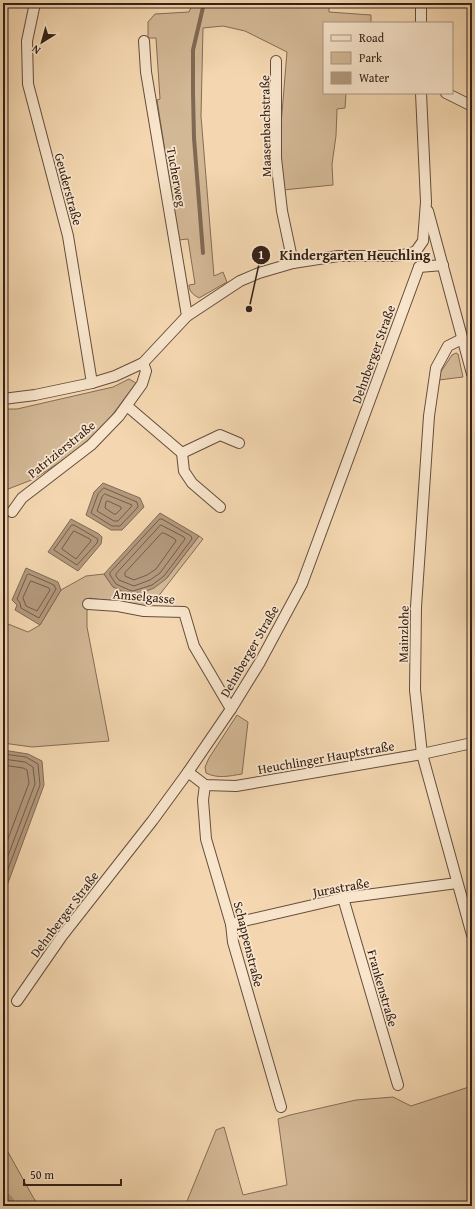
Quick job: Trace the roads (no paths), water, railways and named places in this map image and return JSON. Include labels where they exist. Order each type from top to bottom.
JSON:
[{"type":"street","name":"Geuderstraße","points":[[35,3],[27,41],[28,84],[68,236],[92,384]]},
{"type":"street","points":[[421,3],[421,22]]},
{"type":"street","name":"Tucherweg","points":[[144,41],[146,72],[187,316]]},
{"type":"street","name":"Maasenbachstraße","points":[[276,60],[276,158],[282,211],[293,263]]},
{"type":"street","points":[[3,399],[35,395],[92,384],[144,363],[187,316],[240,281],[259,273],[293,263],[338,256],[398,256],[416,251],[423,241],[426,202],[421,94]]},
{"type":"street","points":[[448,94],[472,106]]},
{"type":"street","points":[[426,202],[472,374]]},
{"type":"street","points":[[408,254],[419,267],[443,265]]},
{"type":"street","name":"Dehnberger Straße","points":[[17,1001],[62,936],[153,820],[188,772],[231,709],[260,662],[302,584],[419,267]]},
{"type":"street","name":"Mainzlohe","points":[[462,339],[448,346],[436,368],[429,416],[416,607],[415,690],[422,754],[472,935]]},
{"type":"street","name":"Patrizierstraße","points":[[12,512],[22,498],[90,444],[119,416],[142,384],[146,371],[144,363]]},
{"type":"street","points":[[127,406],[182,453],[184,471],[192,483],[220,507]]},
{"type":"street","points":[[182,453],[220,435],[239,443]]},
{"type":"street","name":"Amselgasse","points":[[88,604],[118,606],[144,611],[184,612],[194,646],[231,709]]},
{"type":"street","name":"Heuchlinger Hauptstraße","points":[[205,785],[236,786],[422,754],[472,743]]},
{"type":"street","points":[[188,772],[205,785]]},
{"type":"street","name":"Schappenstraße","points":[[205,785],[203,800],[206,838],[231,924],[233,942],[281,1107]]},
{"type":"street","name":"Jurastraße","points":[[231,924],[343,898],[457,883]]},
{"type":"street","name":"Frankenstraße","points":[[343,898],[398,1086]]},
{"type":"water","points":[[103,483],[140,498],[144,507],[122,530],[111,530],[86,515],[94,492]]},
{"type":"water","points":[[160,513],[199,536],[166,579],[154,588],[134,596],[113,587],[104,574]]},
{"type":"water","points":[[71,519],[102,537],[101,544],[78,571],[48,552]]},
{"type":"water","points":[[26,568],[58,582],[61,590],[40,625],[15,610],[17,605],[12,600]]},
{"type":"water","points":[[3,750],[28,754],[42,761],[44,785],[8,883],[3,890]]},
{"type":"waterway","points":[[203,253],[194,138],[193,50],[204,3]]},
{"type":"place","name":"Kindergarten Heuchling","points":[[249,309]]}]
